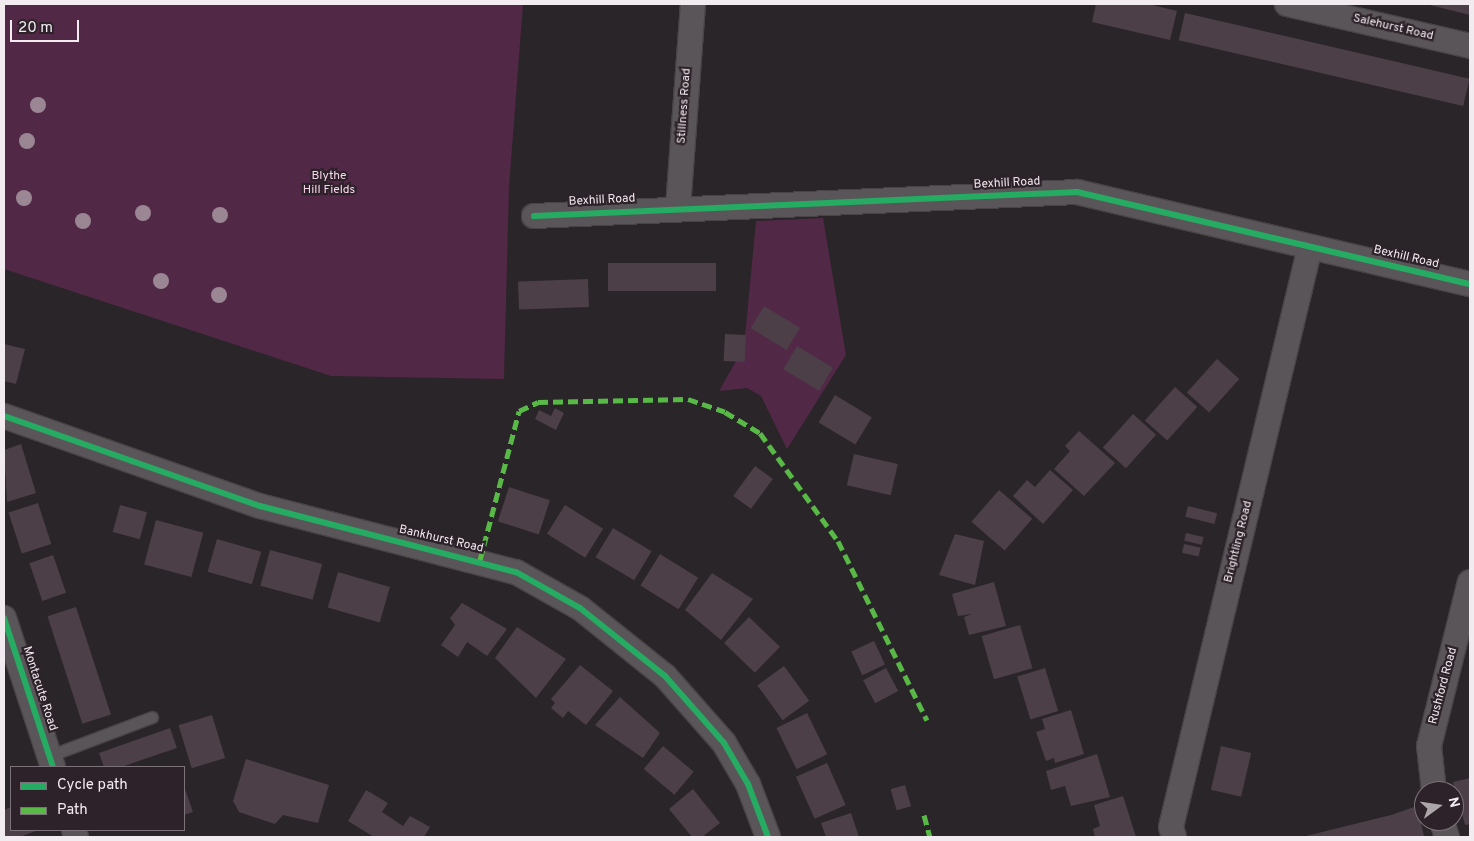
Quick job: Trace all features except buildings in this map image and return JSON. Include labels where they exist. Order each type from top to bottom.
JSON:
[{"type":"street","name":"Stillness Road","points":[[678,208],[693,4]]},
{"type":"street","name":"Salehurst Road","points":[[1287,4],[1470,46]]},
{"type":"street","name":"Bexhill Road","points":[[534,216],[678,208],[1077,192],[1470,284]]},
{"type":"street","name":"Brightling Road","points":[[1174,837],[1173,817],[1310,247]]},
{"type":"street","name":"Bankhurst Road","points":[[4,416],[260,506],[516,572],[580,608],[665,676],[724,743],[748,784],[768,837]]},
{"type":"street","name":"Rushford Road","points":[[1433,781],[1429,746],[1470,582]]},
{"type":"street","name":"Montacute Road","points":[[4,618],[51,762]]},
{"type":"lane","points":[[51,762],[152,718]]},
{"type":"green space","name":"Blythe Hill Fields","points":[[4,4],[523,4],[509,187],[504,379],[331,376],[4,269]]},
{"type":"green space","points":[[823,218],[846,355],[787,449],[761,396],[747,388],[719,391],[744,347],[756,221]]},
{"type":"marked path","points":[[480,560],[519,411],[538,402],[688,399],[725,412],[760,433],[838,541],[927,720]]},
{"type":"marked path","points":[[924,815],[930,837]]},
{"type":"cycle path","points":[[534,216],[1077,192],[1470,284]]},
{"type":"cycle path","points":[[4,416],[260,506],[516,572],[580,608],[665,676],[724,743],[748,784],[768,837]]},
{"type":"cycle path","points":[[4,618],[53,766]]}]
